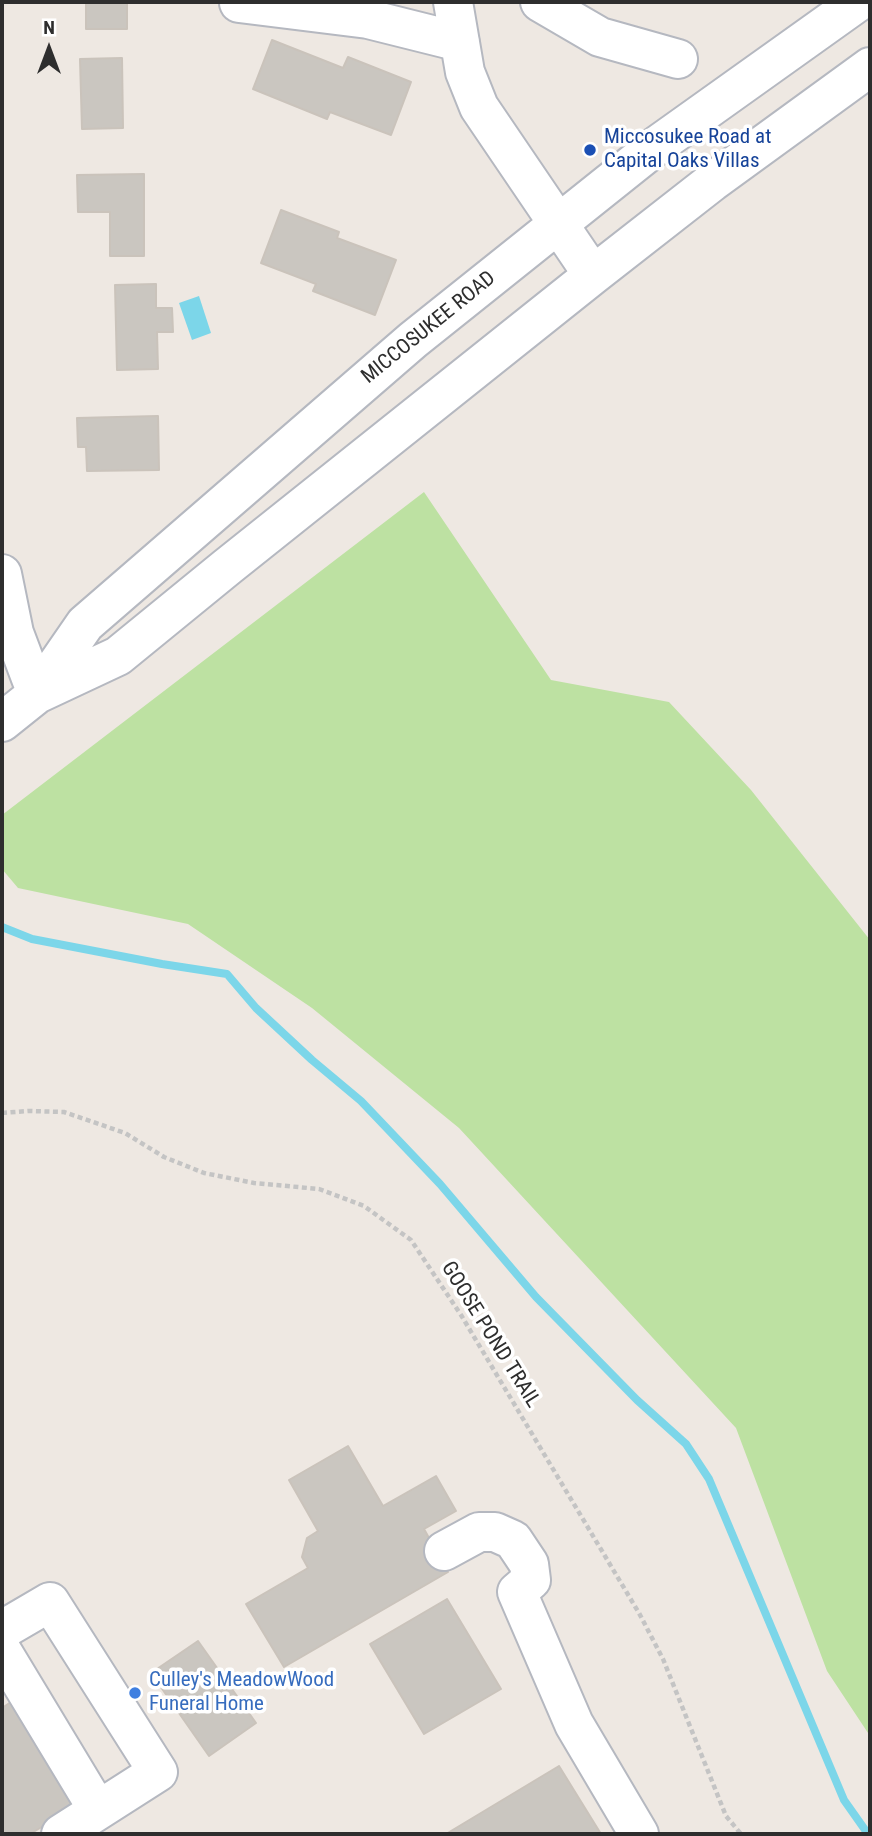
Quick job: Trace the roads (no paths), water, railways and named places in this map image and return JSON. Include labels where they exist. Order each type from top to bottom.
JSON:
[{"type":"street","points":[[453,2],[466,72],[480,107],[593,275]]},
{"type":"street","points":[[540,2],[600,37],[678,59]]},
{"type":"street","name":"MICCOSUKEE ROAD","points":[[37,694],[85,624],[413,340],[652,149],[858,2]]},
{"type":"street","points":[[239,3],[368,19],[460,42]]},
{"type":"street","name":"MICCOSUKEE ROAD","points":[[2,722],[37,694],[118,656],[593,275],[712,182],[870,67]]},
{"type":"street","points":[[2,574],[14,633],[37,694]]},
{"type":"street","points":[[444,1551],[479,1532],[495,1532],[513,1540],[529,1564],[531,1580],[517,1592],[574,1724],[639,1834]]},
{"type":"street","points":[[2,1630],[50,1602],[158,1772],[61,1834]]},
{"type":"street","points":[[2,1651],[98,1810]]},
{"type":"water","points":[[199,296],[211,333],[192,340],[179,303]]},
{"type":"waterway","points":[[2,927],[32,939],[227,974],[256,1008],[361,1101],[440,1184],[536,1297],[637,1400],[686,1444],[709,1479],[844,1800],[868,1834]]},
{"type":"place","name":"Miccosukee Road at Capital Oaks Villas","points":[[590,150]]},
{"type":"place","name":"Culley's MeadowWood Funeral Home","points":[[135,1693]]}]
